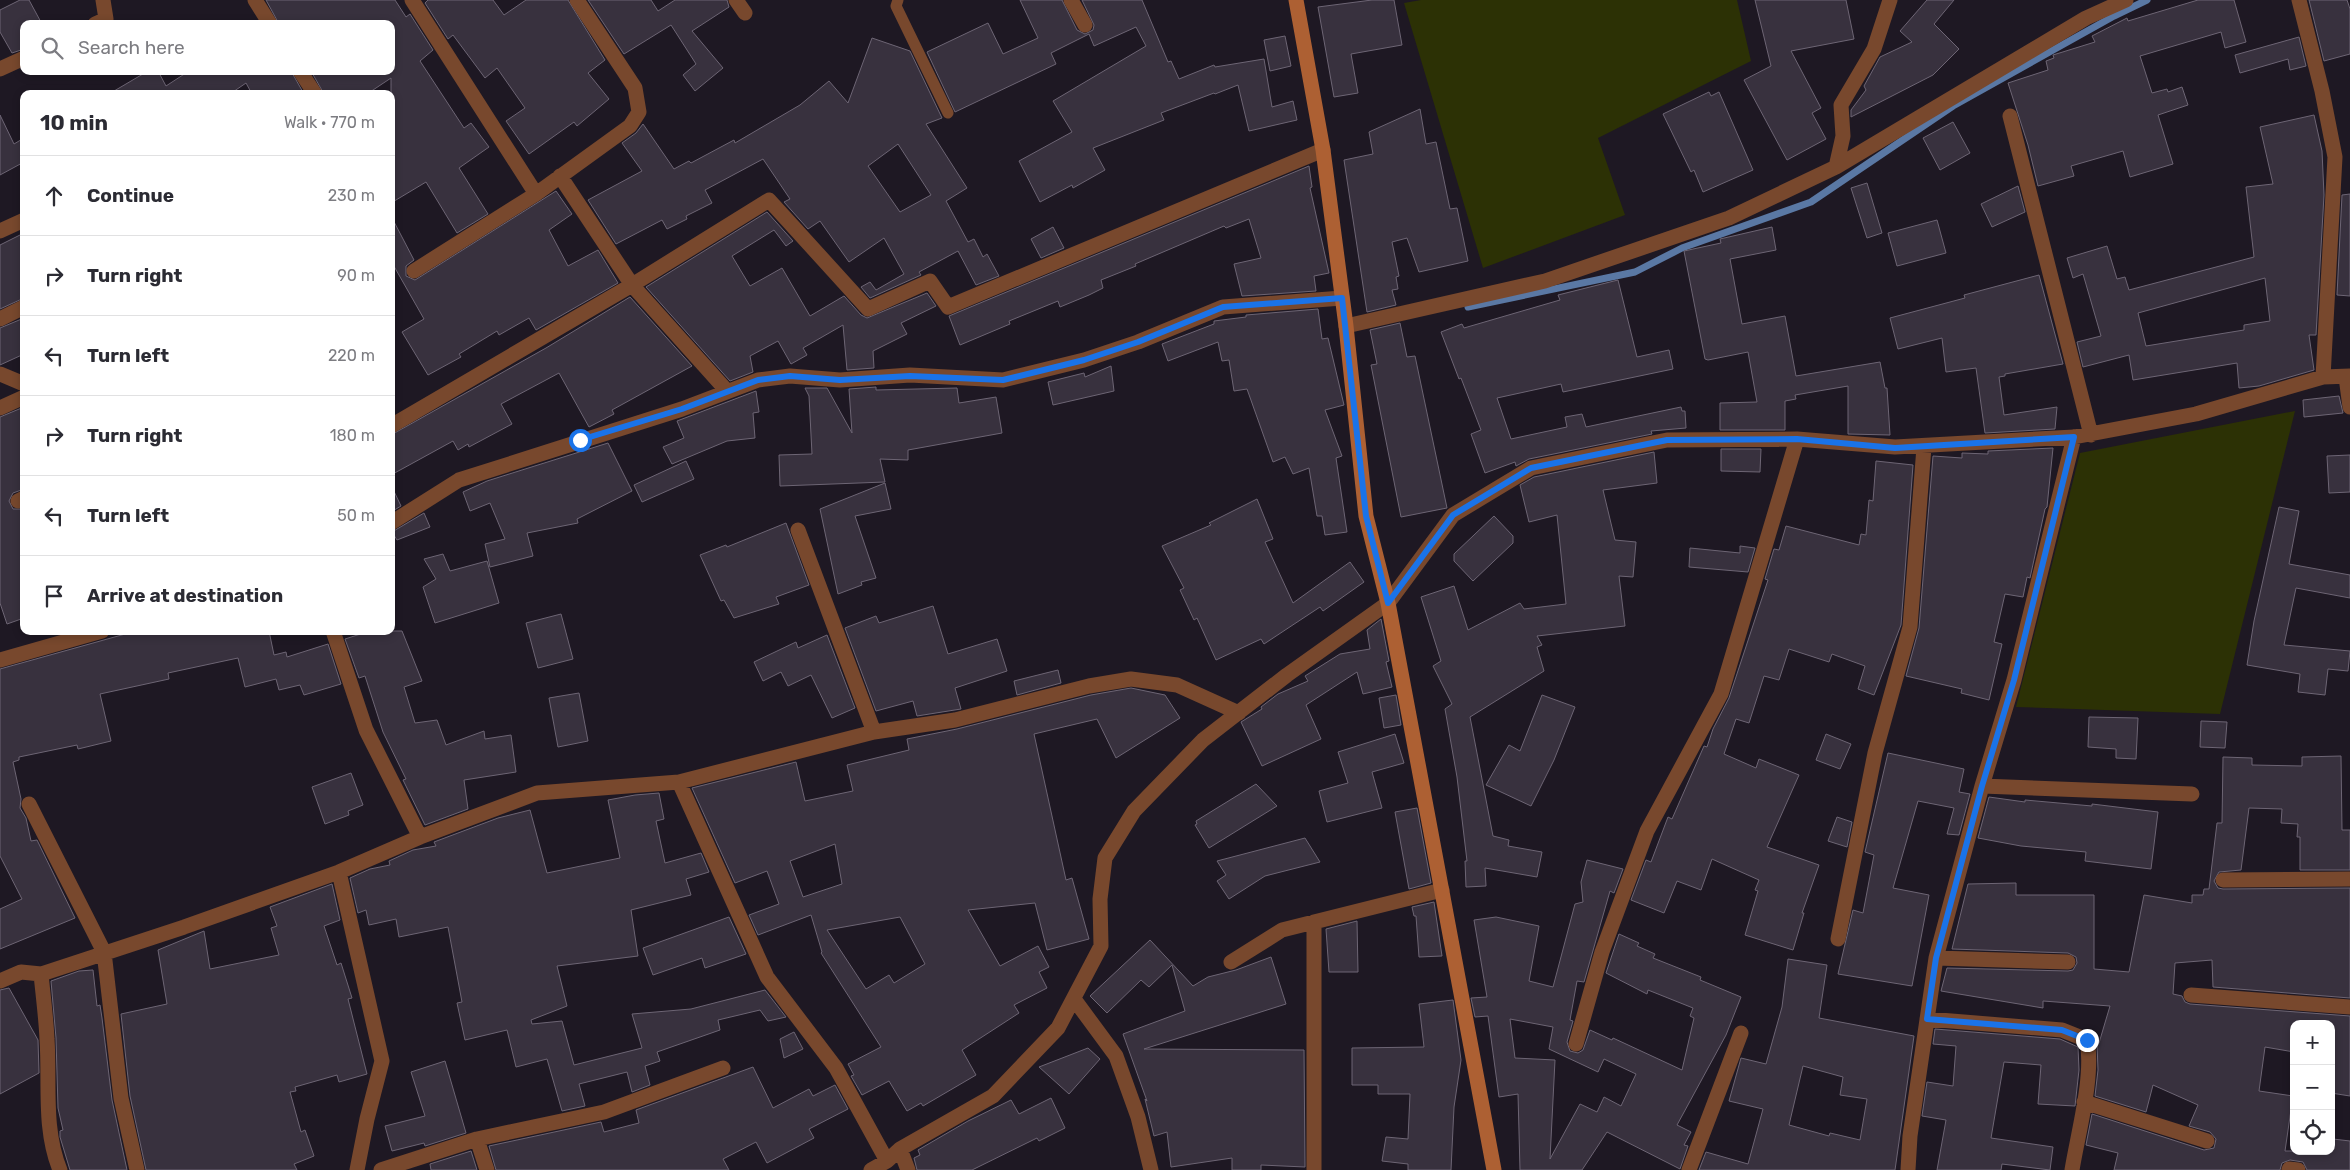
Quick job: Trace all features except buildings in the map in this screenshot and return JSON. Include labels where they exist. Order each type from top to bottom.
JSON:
[{"type":"street","points":[[103,0],[106,19],[104,20]]},
{"type":"street","points":[[255,0],[268,20]]},
{"type":"street","points":[[412,0],[536,194]]},
{"type":"street","points":[[414,271],[536,194],[630,126],[639,112],[634,88],[577,0]]},
{"type":"street","points":[[1071,0],[1084,25]]},
{"type":"street","points":[[1296,0],[1323,150],[1346,326],[1366,516],[1388,603],[1494,1170]]},
{"type":"street","points":[[1836,167],[1843,136],[1841,105],[1874,49],[1890,0]]},
{"type":"street","points":[[1346,326],[1545,281],[1729,218],[1836,167],[2086,18],[2126,0]]},
{"type":"street","points":[[2299,0],[2322,91],[2335,156],[2323,377]]},
{"type":"street","points":[[0,70],[20,60]]},
{"type":"street","points":[[303,75],[312,90]]},
{"type":"street","points":[[2010,116],[2092,434]]},
{"type":"street","points":[[395,424],[632,285],[769,200],[868,309],[930,281],[948,306],[1323,150]]},
{"type":"street","points":[[560,176],[632,285],[727,391]]},
{"type":"street","points":[[0,231],[20,222]]},
{"type":"street","points":[[395,520],[459,480],[682,409],[758,380],[790,376],[840,380],[910,376],[1003,380],[1102,354],[1138,342],[1223,307],[1342,298]]},
{"type":"street","points":[[0,319],[20,309]]},
{"type":"street","points":[[0,374],[20,382]]},
{"type":"street","points":[[871,1170],[887,1161],[900,1149],[994,1096],[1058,1028],[1101,946],[1100,899],[1105,858],[1134,811],[1204,740],[1388,603],[1453,515],[1531,468],[1667,440],[1797,439],[1895,448],[2074,437],[2196,414],[2323,377],[2348,377],[2350,407]]},
{"type":"street","points":[[0,408],[20,399]]},
{"type":"street","points":[[1908,1170],[1910,1136],[1936,958],[1982,786],[2014,680],[2074,437]]},
{"type":"street","points":[[1576,1044],[1602,952],[1648,831],[1721,694],[1797,439]]},
{"type":"street","points":[[1838,939],[1874,753],[1910,627],[1924,447]]},
{"type":"street","points":[[798,530],[874,732]]},
{"type":"street","points":[[0,660],[88,635]]},
{"type":"street","points":[[334,635],[366,730],[420,837]]},
{"type":"street","points":[[0,981],[21,972],[41,974],[184,927],[339,872],[420,837],[537,793],[679,782],[874,732],[955,720],[1089,686],[1132,679],[1177,685],[1239,713]]},
{"type":"street","points":[[679,782],[767,977],[836,1068],[887,1161]]},
{"type":"street","points":[[1982,786],[2192,794]]},
{"type":"street","points":[[29,804],[104,952],[121,1098],[137,1170]]},
{"type":"street","points":[[339,872],[382,1060],[367,1119],[357,1170]]},
{"type":"street","points":[[2223,880],[2350,879]]},
{"type":"street","points":[[1231,962],[1282,930],[1442,890]]},
{"type":"street","points":[[1314,922],[1314,1170]]},
{"type":"street","points":[[1936,958],[2068,962]]},
{"type":"street","points":[[41,974],[48,1040],[47,1096],[54,1155],[60,1170]]},
{"type":"street","points":[[2190,995],[2350,1007]]},
{"type":"street","points":[[1074,999],[1116,1056],[1138,1117],[1151,1170]]},
{"type":"street","points":[[1927,1019],[2062,1030],[2087,1040],[2089,1052],[2084,1102],[2072,1170]]},
{"type":"street","points":[[1689,1170],[1741,1033]]},
{"type":"street","points":[[382,1170],[477,1139],[604,1112],[723,1068]]},
{"type":"street","points":[[2084,1102],[2207,1141]]},
{"type":"street","points":[[477,1139],[487,1170]]},
{"type":"street","points":[[900,1149],[908,1170]]},
{"type":"lane","points":[[898,0],[896,6],[948,113]]},
{"type":"green space","points":[[1421,0],[1737,0],[1751,61],[1598,138],[1625,215],[1483,268],[1404,3]]},
{"type":"green space","points":[[2295,411],[2220,714],[2016,707],[2080,453]]},
{"type":"waterway","points":[[1468,307],[1635,272],[1682,248],[1811,202],[1953,106],[2114,16],[2147,0]]},
{"type":"route","points":[[580,440],[682,409],[758,380],[790,376],[840,380],[910,376],[1003,380],[1084,360],[1138,342],[1223,307],[1342,298],[1366,516],[1388,603],[1453,515],[1531,468],[1667,440],[1797,439],[1895,448],[2074,437],[2014,680],[1964,849],[1936,958],[1927,1019],[2062,1030],[2087,1040]]}]
